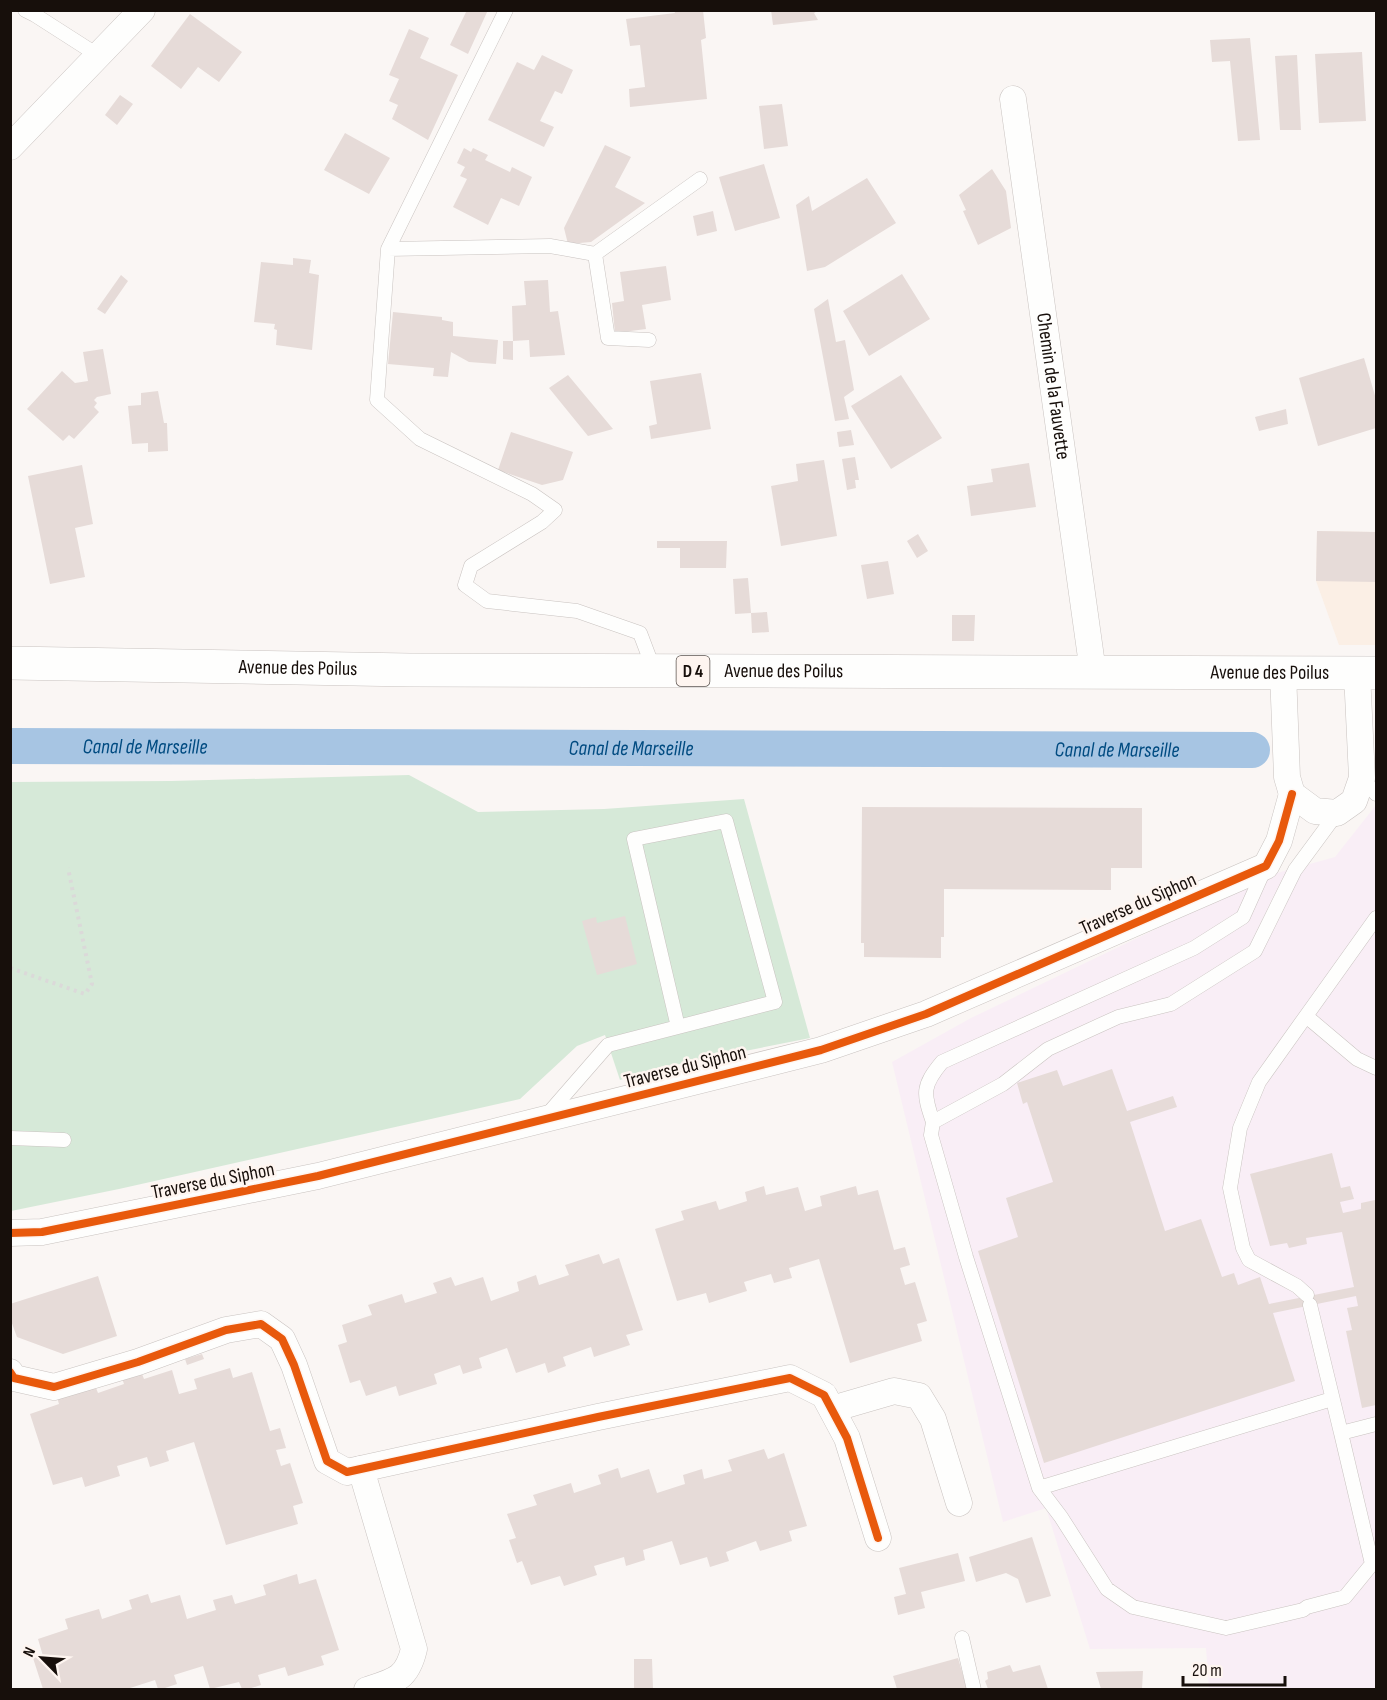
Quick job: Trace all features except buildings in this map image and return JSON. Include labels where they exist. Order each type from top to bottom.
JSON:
[{"type":"main road","name":"Avenue des Poilus","points":[[10,663],[422,670],[1367,673]]},
{"type":"street","points":[[10,147],[142,10]]},
{"type":"street","name":"Chemin de la Fauvette","points":[[1013,99],[1093,672]]},
{"type":"street","points":[[1266,866],[1279,841],[1292,794],[1287,777],[1282,672]]},
{"type":"street","points":[[1292,794],[1315,811],[1337,813],[1369,786],[1367,673]]},
{"type":"street","name":"Traverse du Siphon","points":[[10,1233],[42,1232],[318,1176],[821,1050],[926,1014],[1266,866]]},
{"type":"street","points":[[10,1372],[14,1378],[54,1387],[138,1362],[226,1330],[261,1324],[282,1339],[294,1365],[327,1461],[347,1472],[790,1378],[824,1395],[832,1409],[847,1438],[878,1538]]},
{"type":"street","points":[[832,1409],[894,1391],[919,1396],[933,1419],[959,1503]]},
{"type":"street","points":[[361,1469],[414,1649],[410,1666],[394,1681],[367,1689]]},
{"type":"lane","points":[[25,10],[99,56]]},
{"type":"lane","points":[[506,10],[388,249],[377,400],[420,439],[532,494],[555,510],[542,522],[471,566],[465,585],[487,601],[577,611],[640,633],[654,670]]},
{"type":"lane","points":[[388,249],[550,246],[595,254],[700,179]]},
{"type":"lane","points":[[595,254],[608,338],[649,340]]},
{"type":"lane","points":[[933,1122],[1003,1084],[1048,1049],[1118,1017],[1171,1004],[1255,951],[1295,870],[1337,813]]},
{"type":"lane","points":[[544,1119],[608,1045],[678,1027],[775,1002],[726,821],[634,839],[678,1027]]},
{"type":"lane","points":[[1266,866],[1243,917],[1194,948],[942,1062],[927,1080],[926,1101],[933,1122],[931,1135],[966,1257],[1039,1488],[1061,1517],[1107,1589],[1133,1607],[1226,1628],[1303,1610],[1308,1606],[1345,1597],[1372,1564],[1308,1300],[1297,1286],[1249,1260],[1243,1248],[1230,1188],[1240,1128],[1259,1082],[1377,918]]},
{"type":"lane","points":[[1306,1016],[1357,1059],[1377,1068]]},
{"type":"lane","points":[[10,1138],[64,1140]]},
{"type":"lane","points":[[1039,1488],[1332,1399]]},
{"type":"lane","points":[[1341,1433],[1377,1424]]},
{"type":"lane","points":[[962,1638],[974,1689]]},
{"type":"path","points":[[10,968],[86,994],[92,984],[68,868]]},
{"type":"shaded area","points":[[1317,531],[1376,532],[1376,645],[1339,645],[1316,581]]},
{"type":"shaded area","points":[[1376,805],[1376,1689],[1209,1689],[1206,1648],[1090,1649],[1046,1508],[1003,1522],[892,1062],[971,1018],[1154,930],[1238,884],[1335,857]]},
{"type":"green space","points":[[409,775],[478,812],[604,809],[744,799],[810,1038],[655,1069],[620,1080],[605,1035],[577,1046],[520,1099],[11,1211],[11,782],[171,781]]},
{"type":"waterway","name":"Canal de Marseille","points":[[10,746],[1252,750]]},
{"type":"cycle path","points":[[10,1233],[42,1232],[318,1176],[821,1050],[926,1014],[1266,866],[1279,841],[1292,794]]},
{"type":"cycle path","points":[[10,1372],[14,1378],[54,1387],[138,1362],[226,1330],[261,1324],[282,1339],[294,1365],[327,1461],[347,1472],[790,1378],[824,1395],[847,1438],[878,1538]]}]
